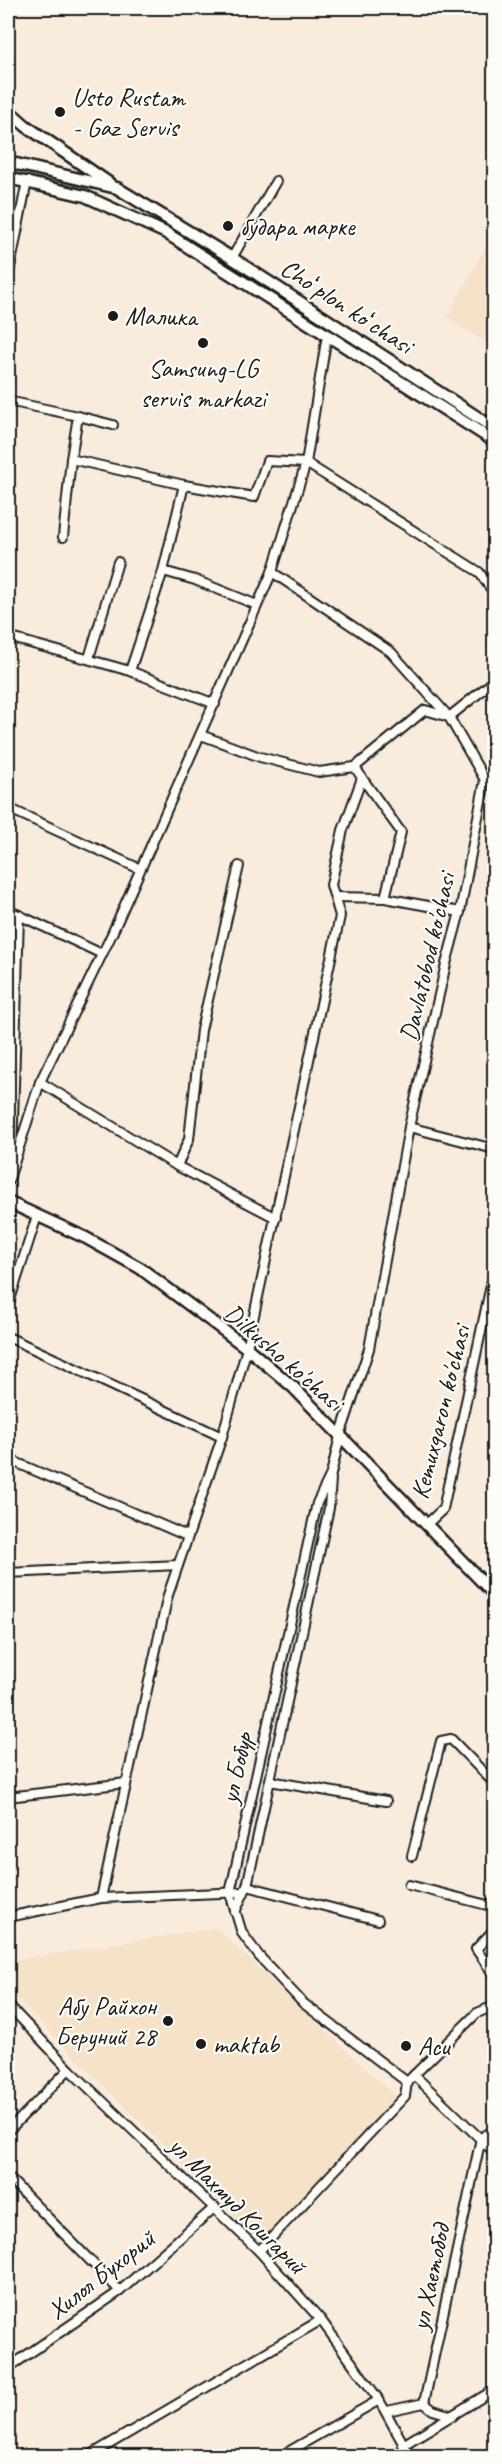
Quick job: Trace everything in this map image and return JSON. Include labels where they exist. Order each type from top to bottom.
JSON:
[{"type":"main road","points":[[8,110],[62,152],[117,188]]},
{"type":"main road","name":"Choʻplon koʻchasi","points":[[8,162],[117,188],[232,258],[495,428]]},
{"type":"main road","name":"Choʻplon koʻchasi","points":[[8,178],[85,196],[166,233],[495,441]]},
{"type":"main road","name":"Dilkusho ko'chasi","points":[[8,1202],[140,1268],[248,1348],[293,1387],[495,1594]]},
{"type":"street","points":[[8,278],[27,181]]},
{"type":"street","points":[[232,258],[276,181]]},
{"type":"street","points":[[8,1182],[12,1163],[40,1082],[102,954],[272,572],[306,463],[327,335]]},
{"type":"street","points":[[8,402],[113,425]]},
{"type":"street","points":[[63,537],[70,459],[78,416]]},
{"type":"street","points":[[70,459],[184,485],[254,497],[267,461],[306,463],[479,572],[495,593]]},
{"type":"street","points":[[130,671],[163,571],[184,485]]},
{"type":"street","points":[[89,658],[118,562]]},
{"type":"street","points":[[163,571],[195,580],[257,605]]},
{"type":"street","name":"Davlatobod ko'chasi","points":[[272,572],[390,651],[449,717],[484,780],[460,912],[409,1127],[369,1349],[340,1436]]},
{"type":"street","points":[[8,637],[130,671],[215,704]]},
{"type":"street","points":[[201,735],[260,757],[319,772],[355,767],[425,710],[449,717],[495,681]]},
{"type":"street","points":[[355,767],[402,832],[385,898]]},
{"type":"street","points":[[101,1898],[168,1595],[222,1437],[248,1348],[340,916],[331,885],[343,830],[362,778]]},
{"type":"street","points":[[8,808],[140,869]]},
{"type":"street","points":[[177,1166],[189,1139],[201,1030],[239,866]]},
{"type":"street","points":[[335,897],[385,898],[460,912]]},
{"type":"street","points":[[8,910],[102,954]]},
{"type":"street","points":[[12,1163],[19,915]]},
{"type":"street","points":[[40,1082],[177,1166],[276,1218]]},
{"type":"street","points":[[409,1127],[495,1149]]},
{"type":"street","points":[[8,1306],[37,1216]]},
{"type":"street","name":"Kemuxgaron ko'chasi","points":[[428,1523],[443,1509],[495,1271]]},
{"type":"street","points":[[8,1337],[222,1437]]},
{"type":"street","name":"ул Бобур","points":[[230,1893],[318,1503],[331,1474],[340,1436]]},
{"type":"street","points":[[8,1458],[187,1536]]},
{"type":"street","points":[[235,1912],[245,1889],[270,1781],[329,1508],[331,1474]]},
{"type":"street","points":[[8,1573],[178,1565]]},
{"type":"street","points":[[412,1856],[441,1741],[451,1739],[495,1783]]},
{"type":"street","points":[[270,1781],[386,1801]]},
{"type":"street","points":[[8,1797],[126,1783]]},
{"type":"street","points":[[409,1886],[493,1907]]},
{"type":"street","points":[[8,1917],[101,1898],[230,1893],[245,1889],[378,1920]]},
{"type":"street","points":[[230,1893],[242,1934],[259,1956],[303,2003],[407,2082]]},
{"type":"street","points":[[495,1930],[476,1949],[495,1975]]},
{"type":"street","name":"ул Махмуд Кошгарий","points":[[8,2005],[69,2069],[260,2251],[321,2320],[387,2411],[410,2457]]},
{"type":"street","points":[[260,2251],[405,2096],[407,2082],[477,2013],[495,2006]]},
{"type":"street","points":[[8,2132],[69,2069]]},
{"type":"street","points":[[414,2075],[495,2152]]},
{"type":"street","points":[[481,2138],[495,2130]]},
{"type":"street","name":"ул Хаетобод","points":[[424,2403],[481,2138]]},
{"type":"street","points":[[8,2177],[120,2291]]},
{"type":"street","name":"Хилол Бухорий","points":[[8,2368],[120,2291],[215,2207]]},
{"type":"street","points":[[90,2457],[321,2320]]},
{"type":"street","points":[[403,2445],[495,2390]]},
{"type":"street","points":[[281,2457],[379,2400]]},
{"type":"street","points":[[387,2411],[424,2403],[433,2410],[453,2416]]},
{"type":"shaded area","points":[[494,231],[494,347],[447,318]]},
{"type":"shaded area","name":"maktab","points":[[216,1928],[398,2099],[259,2241],[8,1990],[8,1961]]},
{"type":"place","name":"Usto Rustam - Gaz Servis","points":[[60,112]]},
{"type":"place","name":"будара марке","points":[[228,226]]},
{"type":"place","name":"Малика","points":[[113,316]]},
{"type":"place","name":"Samsung-LG servis markazi","points":[[203,343]]},
{"type":"place","name":"Абу Райхон Беруний 28","points":[[168,2021]]},
{"type":"place","name":"maktab","points":[[201,2044]]},
{"type":"place","name":"Аси","points":[[406,2046]]}]
